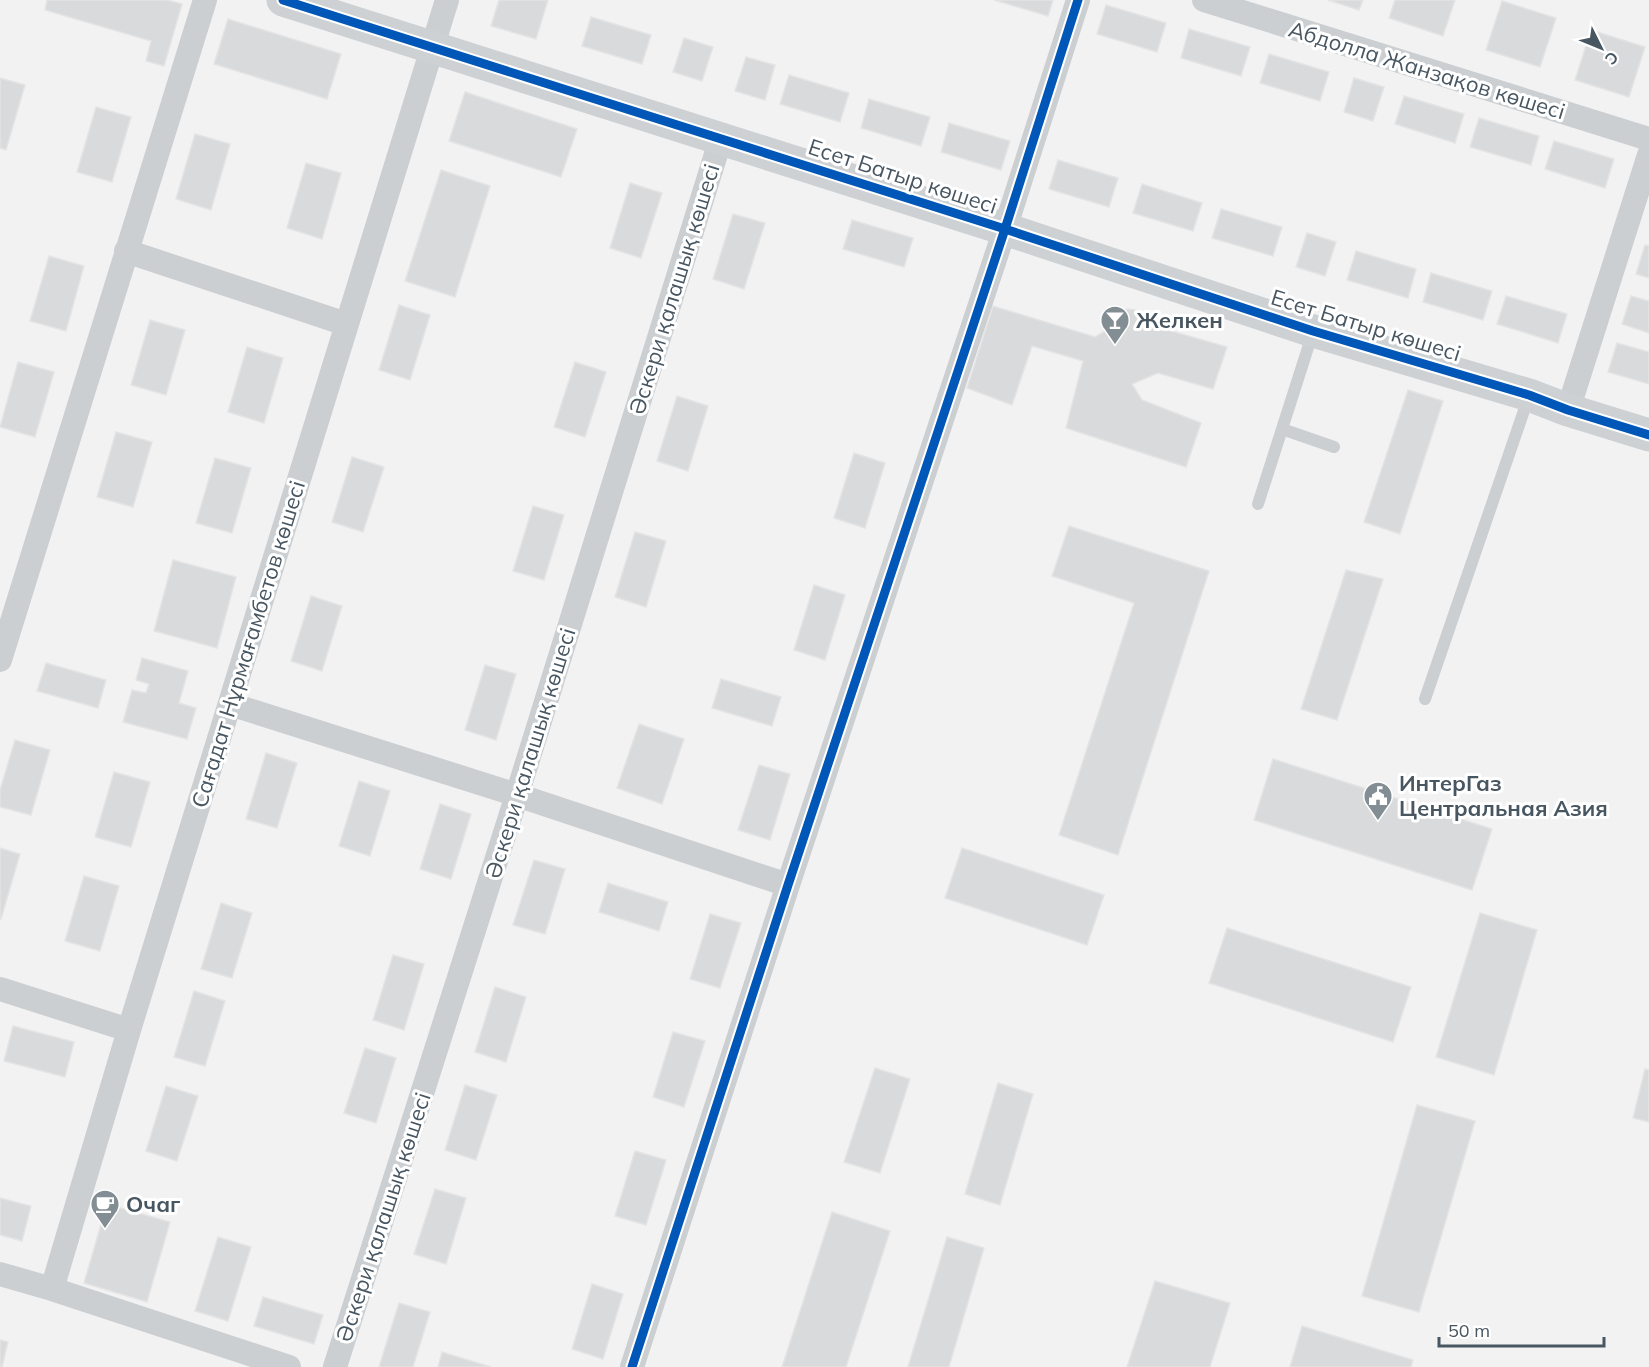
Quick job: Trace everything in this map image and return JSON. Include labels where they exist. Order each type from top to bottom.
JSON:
[{"type":"street","points":[[0,660],[204,0]]},
{"type":"street","name":"Есет Батыр көшесі","points":[[283,0],[1005,229],[1313,331],[1529,395],[1568,410],[1649,435]]},
{"type":"street","name":"Сағадат Нұрмағамбетов көшесі","points":[[52,1289],[129,1030],[447,0]]},
{"type":"street","points":[[632,1367],[1078,0]]},
{"type":"street","name":"Абдолла Жанзақов көшесі","points":[[1204,0],[1649,140]]},
{"type":"street","name":"Әскери қалашық көшесі","points":[[335,1367],[517,795],[721,138]]},
{"type":"street","points":[[1568,410],[1649,155]]},
{"type":"street","points":[[126,251],[346,324]]},
{"type":"street","points":[[230,704],[517,795],[788,885]]},
{"type":"street","points":[[0,989],[129,1030]]},
{"type":"street","points":[[0,1274],[289,1367]]},
{"type":"lane","points":[[1258,504],[1313,331]]},
{"type":"lane","points":[[1425,699],[1529,395]]},
{"type":"lane","points":[[1282,429],[1334,447]]},
{"type":"building","points":[[47,0],[167,0],[182,4],[164,66],[146,61],[151,41],[45,10]]},
{"type":"building","points":[[499,0],[548,0],[536,39],[491,26]]},
{"type":"building","points":[[994,0],[1053,0],[1048,16]]},
{"type":"building","points":[[1328,0],[1363,0],[1359,10]]},
{"type":"building","points":[[1395,0],[1455,0],[1443,36],[1389,18]]},
{"type":"building","points":[[1502,1],[1556,18],[1540,67],[1486,50]]},
{"type":"building","points":[[1106,5],[1166,23],[1157,52],[1097,34]]},
{"type":"building","points":[[591,17],[651,35],[642,64],[582,46]]},
{"type":"building","points":[[228,19],[341,54],[327,99],[214,64]]},
{"type":"building","points":[[1189,29],[1250,47],[1241,76],[1181,58]]},
{"type":"building","points":[[1591,30],[1645,47],[1629,97],[1575,80]]},
{"type":"building","points":[[684,38],[713,47],[702,81],[673,72]]},
{"type":"building","points":[[1269,54],[1329,72],[1320,101],[1260,83]]},
{"type":"building","points":[[746,57],[775,65],[765,100],[735,91]]},
{"type":"building","points":[[789,75],[849,93],[840,122],[780,104]]},
{"type":"building","points":[[0,78],[25,85],[6,150],[0,148]]},
{"type":"building","points":[[1354,78],[1384,87],[1373,121],[1344,112]]},
{"type":"building","points":[[465,92],[577,129],[561,177],[449,141]]},
{"type":"building","points":[[1404,96],[1464,114],[1455,143],[1395,124]]},
{"type":"building","points":[[869,99],[930,117],[921,146],[861,128]]},
{"type":"building","points":[[96,107],[131,117],[112,182],[77,172]]},
{"type":"building","points":[[1479,118],[1539,136],[1531,165],[1470,147]]},
{"type":"building","points":[[949,123],[1010,141],[1001,170],[941,152]]},
{"type":"building","points":[[195,134],[230,144],[211,210],[176,199]]},
{"type":"building","points":[[1554,141],[1614,159],[1605,188],[1545,169]]},
{"type":"building","points":[[1058,160],[1118,178],[1109,207],[1049,189]]},
{"type":"building","points":[[306,163],[341,173],[322,239],[287,228]]},
{"type":"building","points":[[441,170],[490,186],[455,297],[405,281]]},
{"type":"building","points":[[630,183],[662,193],[641,258],[610,248]]},
{"type":"building","points":[[1142,184],[1202,203],[1193,231],[1133,213]]},
{"type":"building","points":[[1221,209],[1282,227],[1273,256],[1212,238]]},
{"type":"building","points":[[733,214],[765,223],[744,289],[713,279]]},
{"type":"building","points":[[852,220],[913,238],[904,267],[843,249]]},
{"type":"building","points":[[1307,233],[1336,242],[1325,276],[1296,267]]},
{"type":"building","points":[[1645,245],[1649,246],[1649,278],[1636,274]]},
{"type":"building","points":[[1356,251],[1416,269],[1408,298],[1347,280]]},
{"type":"building","points":[[49,256],[84,266],[66,331],[30,321]]},
{"type":"building","points":[[1431,273],[1492,291],[1483,320],[1423,302]]},
{"type":"building","points":[[1506,296],[1567,314],[1558,343],[1497,324]]},
{"type":"building","points":[[1631,296],[1649,301],[1649,333],[1622,324]]},
{"type":"building","points":[[399,305],[430,315],[410,380],[379,370]]},
{"type":"building","points":[[993,306],[1095,337],[1108,329],[1117,313],[1127,309],[1136,310],[1145,316],[1147,324],[1227,347],[1213,389],[1158,373],[1132,384],[1142,400],[1201,423],[1186,467],[1066,428],[1083,361],[1032,346],[1012,405],[967,388]]},
{"type":"building","points":[[150,320],[185,330],[166,395],[131,385]]},
{"type":"building","points":[[1617,343],[1649,352],[1649,384],[1608,372]]},
{"type":"building","points":[[247,347],[283,358],[264,423],[228,412]]},
{"type":"building","points":[[18,362],[54,372],[35,437],[0,427]]},
{"type":"building","points":[[575,362],[606,372],[585,437],[554,427]]},
{"type":"building","points":[[1408,390],[1443,401],[1400,534],[1364,522]]},
{"type":"building","points":[[677,396],[708,406],[688,471],[657,461]]},
{"type":"building","points":[[116,432],[152,442],[133,507],[97,497]]},
{"type":"building","points":[[854,453],[885,463],[865,528],[834,518]]},
{"type":"building","points":[[352,457],[384,467],[363,532],[332,522]]},
{"type":"building","points":[[215,458],[251,468],[232,533],[196,523]]},
{"type":"building","points":[[533,506],[564,515],[544,580],[513,571]]},
{"type":"building","points":[[1069,526],[1209,571],[1118,855],[1059,835],[1134,603],[1052,576]]},
{"type":"building","points":[[635,532],[666,541],[646,607],[615,597]]},
{"type":"building","points":[[173,560],[236,577],[217,648],[154,631]]},
{"type":"building","points":[[1346,570],[1383,579],[1337,720],[1301,709]]},
{"type":"building","points":[[814,585],[845,595],[825,660],[794,650]]},
{"type":"building","points":[[311,596],[342,606],[322,671],[291,661]]},
{"type":"building","points":[[142,658],[188,671],[179,703],[196,708],[187,739],[123,722],[132,690],[146,693],[149,684],[136,680]]},
{"type":"building","points":[[46,663],[106,680],[98,708],[37,691]]},
{"type":"building","points":[[485,665],[516,674],[496,740],[465,730]]},
{"type":"building","points":[[721,679],[781,697],[772,726],[712,708]]},
{"type":"building","points":[[639,724],[684,739],[662,804],[617,788]]},
{"type":"building","points":[[15,740],[50,750],[31,815],[0,807],[0,790]]},
{"type":"building","points":[[266,753],[297,763],[277,828],[246,819]]},
{"type":"building","points":[[1273,759],[1492,829],[1472,890],[1254,820]]},
{"type":"building","points":[[759,765],[790,774],[770,840],[738,830]]},
{"type":"building","points":[[114,772],[150,782],[131,847],[95,837]]},
{"type":"building","points":[[359,781],[390,791],[370,856],[339,846]]},
{"type":"building","points":[[440,804],[471,814],[451,879],[420,869]]},
{"type":"building","points":[[0,848],[20,854],[1,919],[0,919]]},
{"type":"building","points":[[962,848],[1104,895],[1087,945],[945,898]]},
{"type":"building","points":[[534,860],[565,869],[545,934],[513,925]]},
{"type":"building","points":[[84,876],[119,886],[100,951],[65,941]]},
{"type":"building","points":[[608,883],[668,902],[659,931],[599,912]]},
{"type":"building","points":[[221,903],[252,913],[232,978],[201,969]]},
{"type":"building","points":[[1480,913],[1537,930],[1494,1075],[1436,1057]]},
{"type":"building","points":[[710,914],[741,923],[720,988],[690,979]]},
{"type":"building","points":[[1227,928],[1411,987],[1393,1042],[1209,983]]},
{"type":"building","points":[[393,955],[424,964],[404,1030],[373,1020]]},
{"type":"building","points":[[495,987],[526,997],[506,1062],[475,1052]]},
{"type":"building","points":[[194,991],[225,1001],[205,1066],[174,1057]]},
{"type":"building","points":[[13,1026],[74,1042],[65,1077],[4,1061]]},
{"type":"building","points":[[673,1032],[705,1041],[684,1107],[653,1097]]},
{"type":"building","points":[[365,1048],[396,1058],[376,1123],[344,1113]]},
{"type":"building","points":[[875,1068],[910,1079],[880,1173],[844,1162]]},
{"type":"building","points":[[1645,1069],[1649,1070],[1649,1122],[1633,1118]]},
{"type":"building","points":[[998,1083],[1033,1094],[1000,1205],[965,1194]]},
{"type":"building","points":[[465,1085],[497,1095],[476,1160],[445,1150]]},
{"type":"building","points":[[166,1086],[198,1096],[177,1161],[146,1151]]},
{"type":"building","points":[[1417,1105],[1475,1121],[1419,1312],[1362,1296]]},
{"type":"building","points":[[635,1151],[666,1160],[646,1225],[615,1216]]},
{"type":"building","points":[[435,1189],[466,1198],[446,1264],[414,1254]]},
{"type":"building","points":[[0,1198],[31,1206],[22,1241],[0,1235]]},
{"type":"building","points":[[107,1204],[170,1222],[147,1302],[84,1283]]},
{"type":"building","points":[[832,1212],[890,1231],[846,1367],[782,1367]]},
{"type":"building","points":[[218,1237],[251,1247],[228,1321],[195,1311]]},
{"type":"building","points":[[947,1237],[984,1248],[949,1367],[908,1367]]},
{"type":"building","points":[[1155,1281],[1230,1303],[1210,1367],[1127,1367]]},
{"type":"building","points":[[592,1284],[623,1294],[603,1359],[572,1349]]},
{"type":"building","points":[[263,1297],[323,1315],[314,1344],[254,1326]]},
{"type":"building","points":[[399,1303],[430,1312],[413,1367],[379,1367]]},
{"type":"building","points":[[1302,1326],[1413,1360],[1411,1367],[1290,1367]]},
{"type":"building","points":[[0,1340],[8,1342],[2,1367],[0,1367]]},
{"type":"building","points":[[442,1352],[491,1367],[438,1367]]},
{"type":"cycle path","points":[[283,0],[1005,229],[1313,331],[1529,395],[1568,410],[1649,435]]},
{"type":"cycle path","points":[[632,1367],[1078,0]]},
{"type":"place","name":"Желкен","points":[[1115,346]]},
{"type":"place","name":"ИнтерГаз Центральная Азия","points":[[1378,822]]},
{"type":"place","name":"Очаг","points":[[105,1230]]}]
